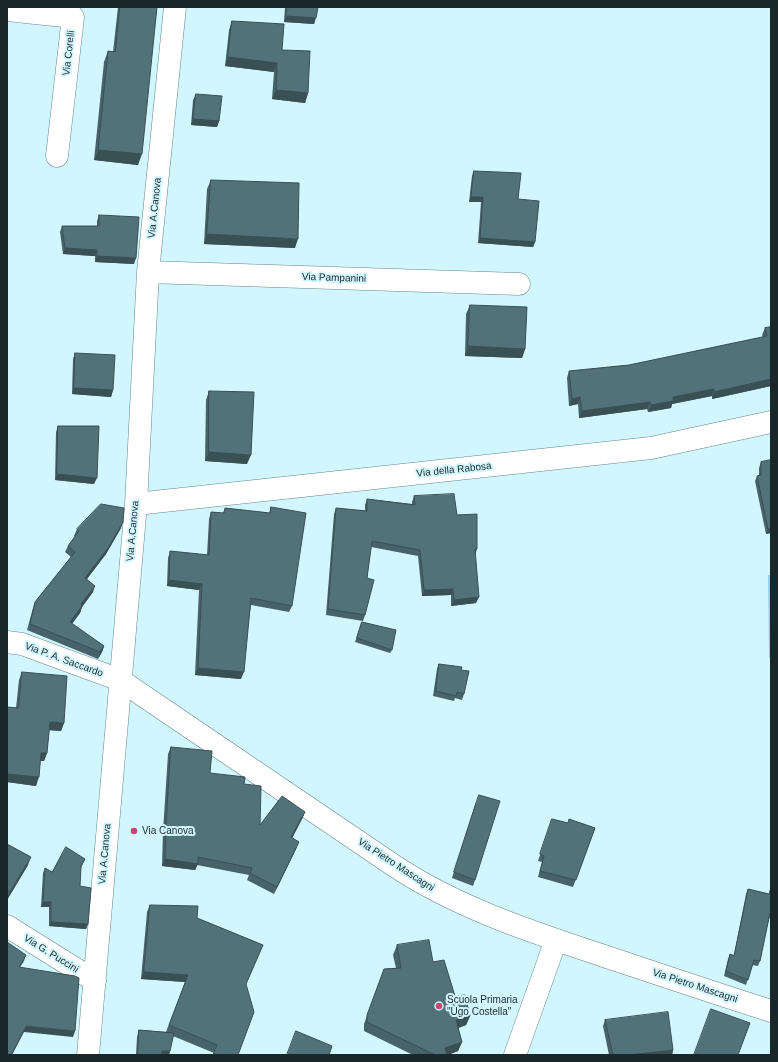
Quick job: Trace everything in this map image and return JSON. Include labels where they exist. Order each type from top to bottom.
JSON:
[{"type":"street","name":"Via A.Canova","points":[[88,1055],[136,504],[148,272],[175,7]]},
{"type":"street","name":"Via Corelli","points":[[7,10],[73,17],[57,156]]},
{"type":"street","name":"Via Pampanini","points":[[148,272],[519,284]]},
{"type":"street","name":"Via della Rabosa","points":[[136,504],[651,448],[771,422]]},
{"type":"street","name":"Via P. A. Saccardo","points":[[7,642],[22,644],[120,680]]},
{"type":"street","name":"Via Pietro Mascagni","points":[[120,680],[418,882],[513,925],[771,1011]]},
{"type":"street","name":"Via G. Puccini","points":[[7,926],[95,981]]},
{"type":"street","points":[[515,1055],[556,940]]},
{"type":"shaded area","points":[[768,575],[771,575],[771,657],[769,658]]},
{"type":"building","points":[[120,7],[157,7],[142,154],[98,150],[108,51],[115,52]]},
{"type":"building","points":[[287,7],[318,7],[316,18],[286,16]]},
{"type":"building","points":[[232,21],[284,24],[282,50],[310,51],[308,93],[276,90],[277,63],[228,57]]},
{"type":"building","points":[[196,94],[222,96],[219,121],[193,119]]},
{"type":"building","points":[[474,171],[521,173],[518,199],[539,201],[535,242],[480,238],[483,197],[471,197]]},
{"type":"building","points":[[211,180],[299,183],[298,239],[207,234]]},
{"type":"building","points":[[99,215],[139,217],[136,258],[97,256],[97,250],[65,248],[62,226],[99,226]]},
{"type":"building","points":[[470,305],[527,307],[525,349],[468,346]]},
{"type":"building","points":[[771,327],[771,379],[714,392],[714,389],[673,397],[673,401],[651,405],[650,402],[582,411],[580,397],[572,399],[569,371],[629,365],[767,336],[765,328]]},
{"type":"building","points":[[75,353],[115,355],[113,390],[74,388]]},
{"type":"building","points":[[209,391],[254,392],[251,455],[209,452]]},
{"type":"building","points":[[58,426],[99,426],[97,478],[57,474]]},
{"type":"building","points":[[771,460],[771,528],[768,529],[757,476],[761,475],[761,462]]},
{"type":"building","points":[[454,494],[457,515],[477,514],[477,549],[475,549],[479,597],[454,600],[453,589],[424,590],[420,550],[372,541],[367,578],[374,580],[365,615],[328,609],[336,508],[367,511],[367,499],[415,505],[414,496]]},
{"type":"building","points":[[101,504],[124,508],[123,522],[108,548],[85,578],[95,586],[81,604],[82,606],[70,622],[104,646],[100,652],[30,624],[35,602],[75,552],[68,546],[79,531],[77,529]]},
{"type":"building","points":[[271,507],[306,513],[292,606],[251,598],[244,672],[198,668],[202,584],[169,580],[170,551],[209,555],[211,512],[224,513],[225,508],[270,513]]},
{"type":"building","points":[[362,622],[396,630],[392,650],[357,638]]},
{"type":"building","points":[[439,664],[462,667],[461,670],[469,671],[464,694],[457,692],[456,696],[436,691]]},
{"type":"building","points":[[22,672],[67,676],[64,723],[50,722],[47,753],[41,753],[39,777],[7,774],[7,707],[18,708]]},
{"type":"building","points":[[171,747],[212,751],[210,773],[245,777],[244,784],[261,786],[260,825],[282,796],[305,812],[291,837],[299,842],[277,887],[250,873],[252,868],[198,857],[198,864],[165,859]]},
{"type":"building","points":[[479,795],[500,801],[475,880],[454,872]]},
{"type":"building","points":[[552,819],[568,823],[569,819],[595,828],[576,880],[540,871],[544,856],[540,854]]},
{"type":"building","points":[[7,844],[31,857],[10,892],[7,890]]},
{"type":"building","points":[[66,847],[85,859],[81,866],[80,886],[91,888],[88,924],[51,922],[51,902],[43,902],[45,868],[52,872]]},
{"type":"building","points":[[771,887],[771,913],[760,961],[754,960],[748,980],[726,971],[730,954],[734,956],[748,889],[769,894]]},
{"type":"building","points":[[150,905],[198,906],[197,918],[263,945],[246,984],[254,1012],[238,1055],[213,1055],[217,1045],[169,1025],[188,975],[144,972]]},
{"type":"building","points":[[429,940],[433,962],[444,960],[455,996],[465,995],[470,1016],[456,1020],[462,1042],[445,1048],[447,1055],[435,1055],[367,1022],[367,1015],[384,969],[401,968],[397,945]]},
{"type":"building","points":[[7,942],[26,955],[19,967],[75,976],[79,978],[75,1031],[26,1026],[11,1055],[7,1055]]},
{"type":"building","points":[[711,1009],[750,1023],[738,1055],[694,1055]]},
{"type":"building","points":[[668,1012],[673,1050],[629,1055],[613,1055],[605,1020]]},
{"type":"building","points":[[139,1030],[174,1033],[170,1051],[162,1051],[162,1055],[138,1055]]},
{"type":"building","points":[[296,1031],[332,1046],[329,1055],[287,1055]]},
{"type":"place","name":"Via Canova","points":[[134,831]]},
{"type":"place","name":"Scuola Primaria \"Ugo Costella\"","points":[[439,1006]]}]
